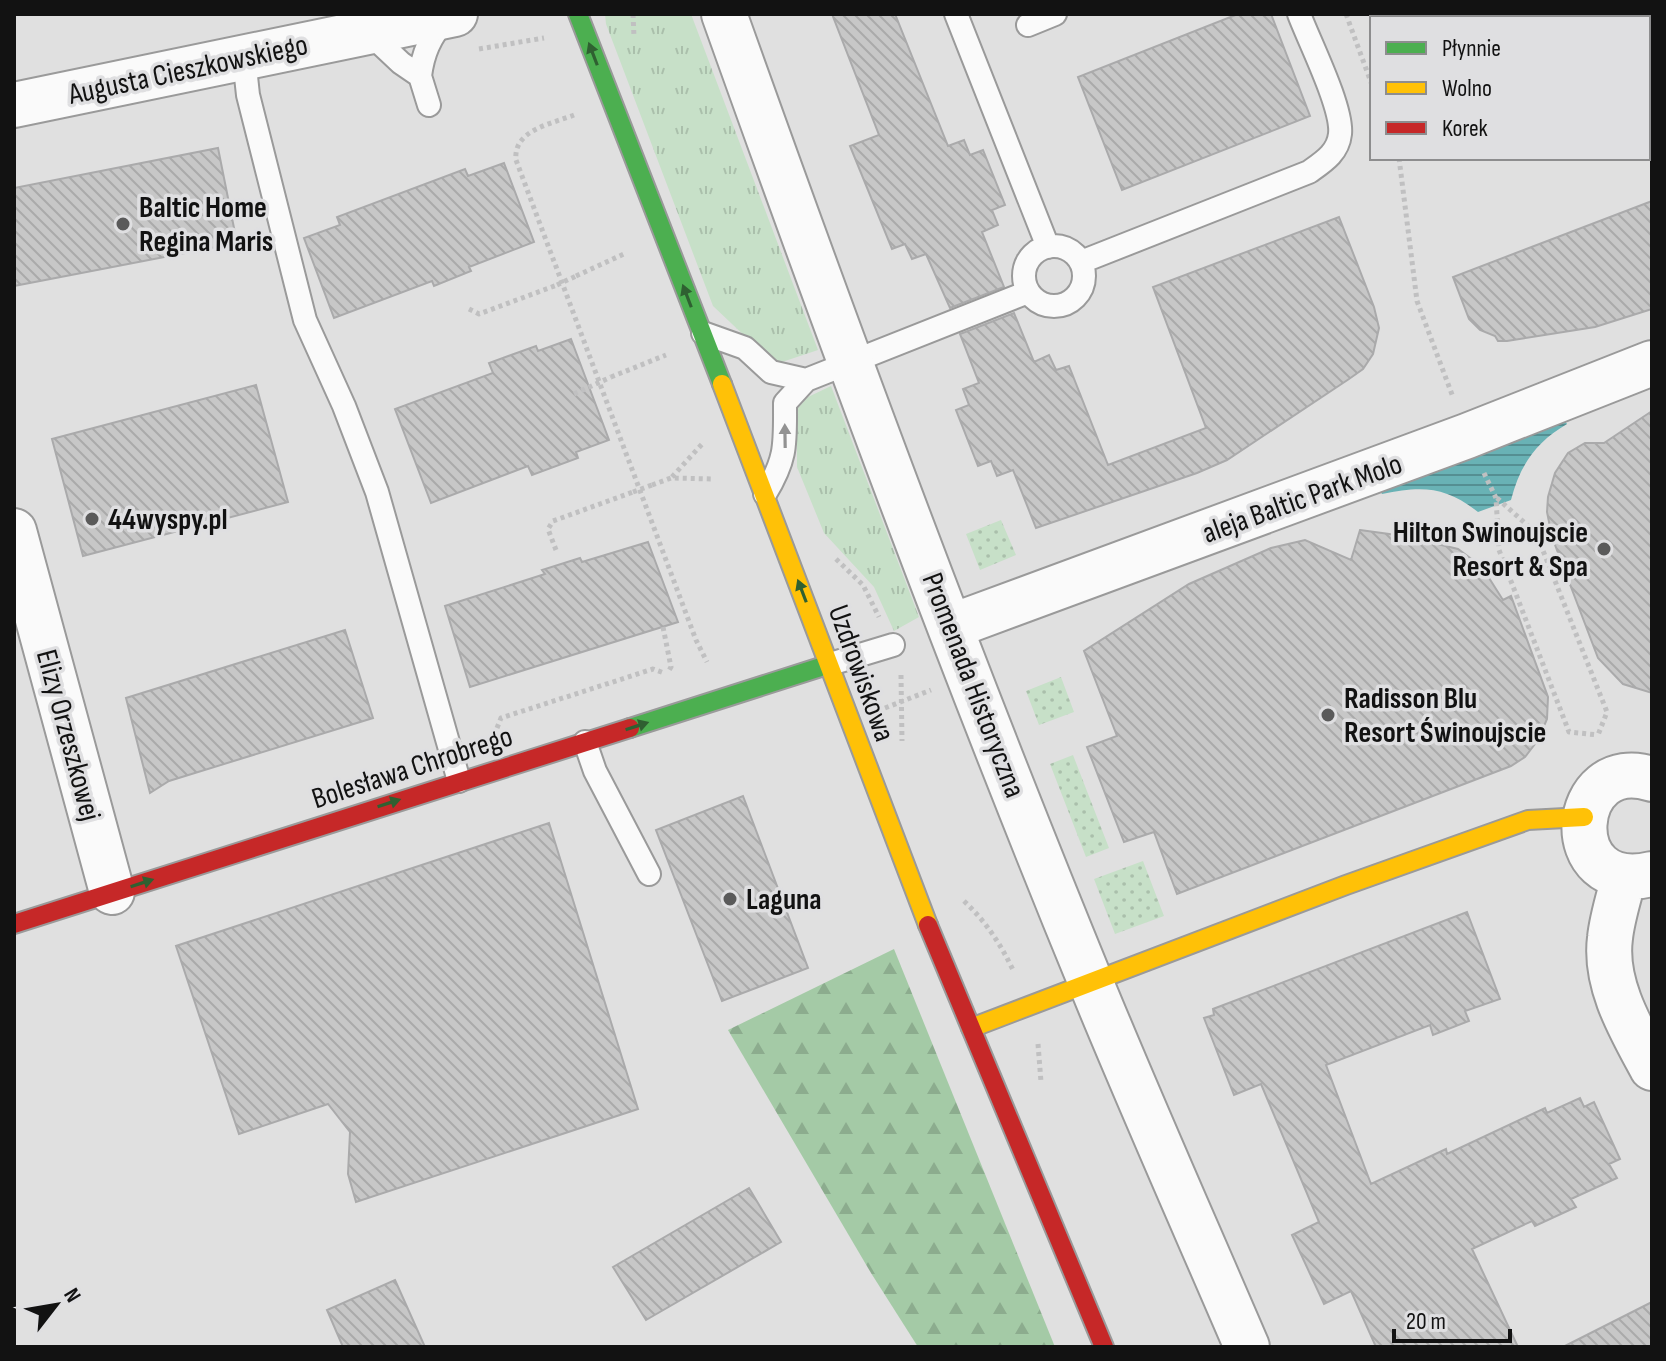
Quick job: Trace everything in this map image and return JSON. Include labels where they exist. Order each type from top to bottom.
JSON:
[{"type":"street","name":"Uzdrowiskowa","points":[[578,14],[808,605],[827,665],[910,882],[1104,1347]]},
{"type":"street","name":"Promenada Historyczna","points":[[724,14],[849,362],[950,627],[1091,983],[1247,1347]]},
{"type":"street","name":"Augusta Cieszkowskiego","points":[[14,105],[452,15]]},
{"type":"street","name":"aleja Baltic Park Molo","points":[[950,627],[1467,436],[1652,363]]},
{"type":"street","name":"Elizy Orzeszkowej","points":[[14,531],[22,597],[112,892]]},
{"type":"street","name":"Bolesława Chrobrego","points":[[14,924],[827,665]]},
{"type":"street","points":[[1635,779],[1595,793],[1584,817],[1583,832],[1586,846],[1595,860],[1608,871],[1638,876],[1609,940],[1621,1009],[1652,1068]]},
{"type":"street","points":[[971,1028],[1346,885],[1528,820],[1584,817]]},
{"type":"lane","points":[[956,14],[1048,247]]},
{"type":"lane","points":[[1028,25],[1055,14]]},
{"type":"lane","points":[[1081,262],[1309,172],[1332,155],[1340,135],[1338,113],[1299,14]]},
{"type":"lane","points":[[429,105],[420,76],[422,59],[430,38],[452,15]]},
{"type":"lane","points":[[368,32],[420,76]]},
{"type":"lane","points":[[244,58],[248,95],[305,320],[385,487],[459,781]]},
{"type":"lane","points":[[1048,247],[1067,249],[1081,262],[1084,276],[1075,298],[1054,307],[1039,303],[1024,283],[1026,264],[1039,250],[1048,247]]},
{"type":"lane","points":[[765,495],[779,471],[785,449],[785,403],[806,380],[1028,292]]},
{"type":"lane","points":[[701,333],[745,348],[771,372],[806,380]]},
{"type":"lane","points":[[827,665],[893,645]]},
{"type":"lane","points":[[585,742],[595,771],[649,874]]},
{"type":"path","points":[[1346,14],[1370,80]]},
{"type":"path","points":[[582,111],[523,136],[515,150],[516,160],[696,640],[711,670]]},
{"type":"path","points":[[1399,160],[1417,301],[1467,436],[1496,498],[1499,550],[1569,732],[1598,735],[1635,779]]},
{"type":"path","points":[[469,309],[479,314],[557,285],[634,250]]},
{"type":"path","points":[[574,394],[675,351]]},
{"type":"path","points":[[671,478],[708,438]]},
{"type":"path","points":[[556,550],[548,529],[553,521],[671,478],[721,479]]},
{"type":"path","points":[[1496,498],[1536,533],[1607,712],[1598,735]]},
{"type":"path","points":[[663,627],[671,667]]},
{"type":"path","points":[[849,721],[969,675]]},
{"type":"green space","points":[[605,14],[691,14],[818,350],[782,362],[768,358],[713,306],[606,24]]},
{"type":"green space","points":[[1571,14],[1572,16],[1393,16]]},
{"type":"green space","points":[[831,386],[919,617],[894,631],[874,587],[824,533],[797,467],[797,409],[808,397]]},
{"type":"green space","points":[[1001,520],[1016,555],[980,570],[966,534]]},
{"type":"green space","points":[[1061,677],[1074,712],[1039,725],[1026,691]]},
{"type":"green space","points":[[1073,755],[1109,848],[1086,857],[1050,764]]},
{"type":"green space","points":[[1143,861],[1164,916],[1115,934],[1094,879]]},
{"type":"green space","points":[[894,949],[1055,1347],[918,1347],[728,1030]]},
{"type":"water","points":[[1564,419],[1567,424],[1546,439],[1524,465],[1511,500],[1478,512],[1455,497],[1433,490],[1382,494],[1379,489]]},
{"type":"building","points":[[832,14],[895,14],[948,146],[964,140],[970,155],[983,150],[1005,205],[992,210],[998,225],[982,232],[1004,287],[950,308],[926,254],[912,259],[905,244],[892,249],[850,146],[879,135]]},
{"type":"building","points":[[1238,14],[1271,14],[1310,116],[1122,190],[1078,77]]},
{"type":"building","name":"Baltic Home Regina Maris","points":[[218,148],[237,243],[14,286],[14,188]]},
{"type":"building","points":[[504,163],[534,242],[469,267],[471,271],[434,286],[432,281],[334,318],[304,238],[340,225],[337,217],[465,169],[468,176]]},
{"type":"building","points":[[1652,201],[1652,309],[1595,327],[1507,341],[1498,341],[1469,319],[1453,277]]},
{"type":"building","points":[[1339,217],[1374,307],[1379,328],[1373,354],[1363,369],[1349,379],[1227,460],[1036,528],[1013,470],[997,476],[991,461],[978,466],[956,410],[969,405],[963,389],[979,383],[960,334],[1014,313],[1034,362],[1049,355],[1056,370],[1069,366],[1108,465],[1206,428],[1153,287]]},
{"type":"building","points":[[571,339],[609,440],[576,452],[578,458],[532,475],[528,466],[431,503],[395,409],[493,373],[489,363],[536,346],[538,351]]},
{"type":"building","points":[[256,385],[288,502],[83,556],[52,439]]},
{"type":"building","name":"Hilton Swinoujscie Resort & Spa","points":[[1652,411],[1652,693],[1623,684],[1598,658],[1552,537],[1547,512],[1555,473],[1568,453],[1585,443],[1604,443]]},
{"type":"building","name":"Radisson Blu Resort Świnoujscie","points":[[1360,530],[1404,536],[1458,549],[1482,567],[1503,600],[1511,596],[1548,697],[1547,719],[1538,740],[1525,757],[1511,766],[1177,894],[1154,832],[1124,842],[1087,747],[1117,736],[1084,651],[1189,584],[1271,548],[1305,540],[1351,560]]},
{"type":"building","points":[[648,542],[678,622],[470,687],[445,606],[545,574],[542,570],[580,558],[582,562]]},
{"type":"building","points":[[345,630],[373,718],[169,781],[150,793],[126,698]]},
{"type":"building","points":[[743,796],[808,968],[722,1001],[656,830]]},
{"type":"building","points":[[549,823],[638,1109],[356,1202],[348,1174],[350,1132],[328,1104],[239,1134],[176,946]]},
{"type":"building","points":[[1467,912],[1500,999],[1465,1011],[1469,1021],[1433,1035],[1430,1025],[1326,1065],[1371,1184],[1446,1149],[1447,1154],[1545,1108],[1547,1113],[1580,1098],[1584,1107],[1594,1102],[1620,1159],[1609,1164],[1617,1178],[1571,1199],[1576,1207],[1535,1226],[1532,1221],[1472,1249],[1518,1347],[1376,1347],[1351,1291],[1324,1304],[1292,1235],[1319,1222],[1261,1084],[1234,1095],[1204,1018],[1214,1015],[1213,1009]]},
{"type":"building","points":[[749,1188],[781,1242],[646,1320],[613,1267]]},
{"type":"building","points":[[395,1280],[425,1347],[343,1347],[327,1310]]},
{"type":"building","points":[[1652,1302],[1652,1347],[1563,1347]]},
{"type":"traffic: fast","points":[[578,14],[722,384]]},
{"type":"traffic: fast","points":[[630,728],[827,665]]},
{"type":"traffic: slow","points":[[722,384],[928,925]]},
{"type":"traffic: slow","points":[[971,1028],[1346,885],[1528,820],[1584,817]]},
{"type":"traffic: jam","points":[[14,924],[630,728]]},
{"type":"traffic: jam","points":[[928,925],[1104,1347]]},
{"type":"place","name":"Baltic Home Regina Maris","points":[[123,224]]},
{"type":"place","name":"44wyspy.pl","points":[[92,519]]},
{"type":"place","name":"Hilton Swinoujscie Resort & Spa","points":[[1604,549]]},
{"type":"place","name":"Radisson Blu Resort Świnoujscie","points":[[1328,715]]},
{"type":"place","name":"Laguna","points":[[730,899]]}]
